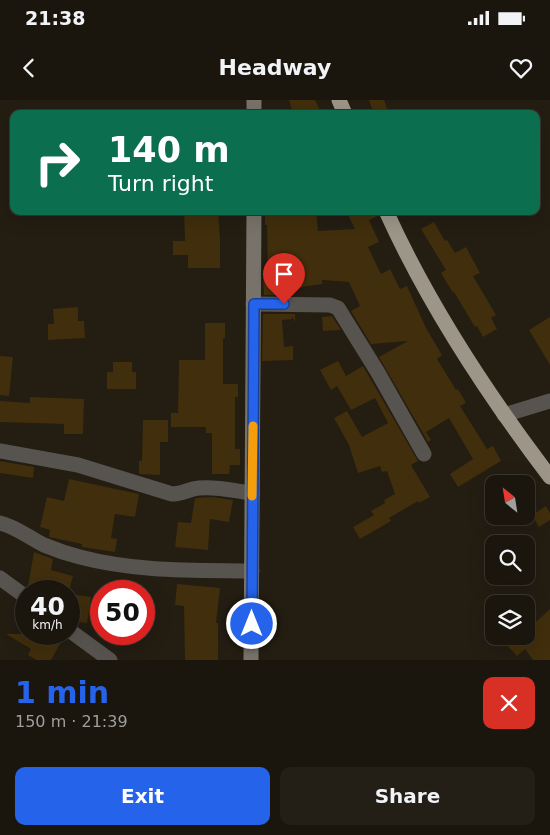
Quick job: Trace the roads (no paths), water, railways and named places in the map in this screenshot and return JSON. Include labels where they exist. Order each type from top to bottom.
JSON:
[{"type":"highway","points":[[388,215],[437,309],[468,362],[550,477]]},
{"type":"main road","points":[[252,660],[254,215]]},
{"type":"street","points":[[254,304],[325,304],[338,308],[372,362],[424,454]]},
{"type":"street","points":[[504,415],[550,401]]},
{"type":"street","points":[[0,451],[78,465],[172,494],[180,494],[197,488],[207,487],[252,493]]},
{"type":"street","points":[[0,523],[9,525],[58,551],[110,564],[168,569],[252,571]]},
{"type":"street","points":[[0,578],[15,589]]},
{"type":"street","points":[[80,638],[110,660]]}]
